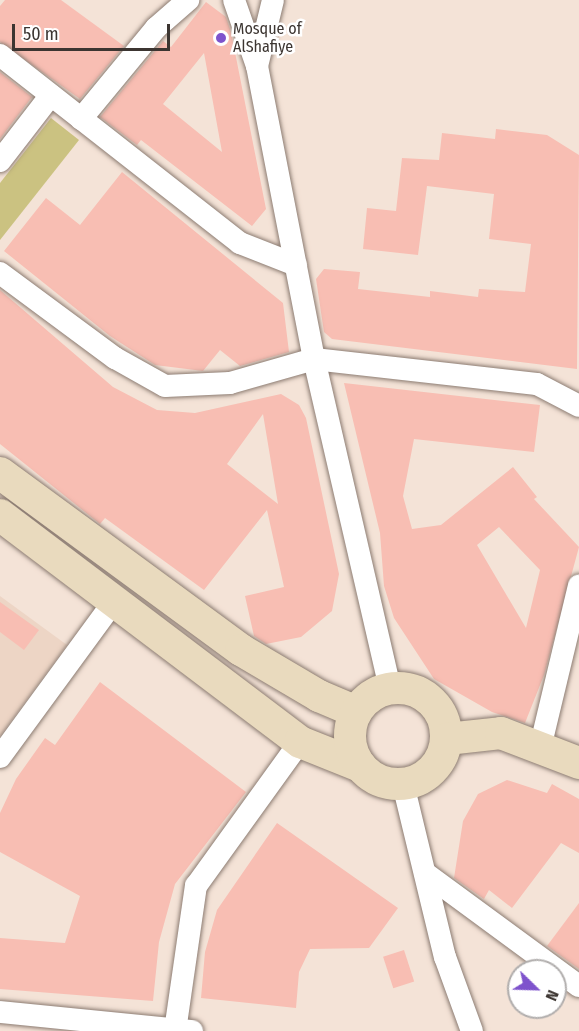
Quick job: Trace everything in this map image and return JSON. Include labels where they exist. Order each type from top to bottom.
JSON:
[{"type":"street","points":[[81,119],[156,28],[188,0]]},
{"type":"street","points":[[234,0],[258,66],[314,359],[390,688]]},
{"type":"street","points":[[258,66],[273,0]]},
{"type":"street","points":[[0,55],[240,243],[296,265]]},
{"type":"street","points":[[0,160],[51,95]]},
{"type":"street","points":[[0,273],[115,358],[165,386],[230,383],[314,359],[537,384],[579,406]]},
{"type":"street","points":[[0,473],[241,650],[319,696],[356,711]]},
{"type":"street","points":[[0,515],[300,742],[360,766]]},
{"type":"street","points":[[540,748],[579,586]]},
{"type":"street","points":[[0,757],[115,600]]},
{"type":"street","points":[[390,688],[418,691],[431,699],[443,717],[447,739],[433,770],[403,784],[372,777],[360,766],[351,749],[350,730],[356,711],[370,695],[390,688]]},
{"type":"street","points":[[447,739],[501,733],[579,763]]},
{"type":"street","points":[[0,1012],[181,1030],[196,886],[300,742]]},
{"type":"street","points":[[403,784],[445,957],[472,1031]]},
{"type":"street","points":[[425,873],[579,986]]},
{"type":"shaded area","points":[[51,118],[79,140],[0,240],[0,183]]},
{"type":"shaded area","points":[[0,596],[67,645],[0,736]]},
{"type":"building","points":[[5,0],[61,0],[124,46],[80,99],[0,42],[0,6]]},
{"type":"building","points":[[206,2],[226,17],[231,32],[266,209],[252,226],[141,140],[137,145],[100,117],[163,41],[171,47]],"holes":[[[204,53],[222,152],[163,104]]]},
{"type":"building","points":[[0,72],[32,97],[0,139]]},
{"type":"building","points":[[496,129],[547,135],[579,155],[577,369],[332,339],[324,332],[316,279],[324,269],[360,272],[358,289],[430,297],[430,291],[478,297],[479,289],[525,292],[531,244],[489,239],[494,194],[427,186],[418,255],[363,249],[367,208],[396,211],[402,158],[439,160],[442,133],[495,139]]},
{"type":"building","points":[[122,172],[283,303],[289,352],[240,366],[220,350],[203,371],[155,365],[110,336],[4,251],[46,198],[80,225]]},
{"type":"building","points":[[0,290],[113,387],[157,410],[195,413],[281,394],[299,405],[306,418],[339,574],[332,611],[301,637],[266,644],[254,636],[245,596],[284,587],[267,510],[204,590],[105,518],[100,524],[0,444]],"holes":[[[263,414],[278,504],[227,464]]]},
{"type":"building","points":[[344,383],[540,405],[534,452],[414,439],[403,496],[412,529],[441,525],[513,467],[537,497],[534,499],[579,547],[544,675],[525,723],[492,712],[434,679],[394,618],[384,586],[380,533]],"holes":[[[499,527],[540,570],[526,628],[477,545]]]},
{"type":"building","points":[[0,602],[39,630],[24,650],[0,632]]},
{"type":"building","points":[[100,682],[246,792],[175,884],[159,942],[153,1001],[0,989],[0,938],[65,943],[80,896],[0,852],[0,813],[16,779],[45,738],[55,745]]},
{"type":"building","points":[[507,780],[547,793],[552,784],[579,799],[579,853],[561,843],[512,908],[489,890],[484,899],[454,878],[463,821],[478,794]]},
{"type":"building","points":[[277,823],[398,908],[369,948],[310,949],[299,972],[296,1008],[201,998],[205,952],[217,910]]},
{"type":"building","points":[[579,903],[579,969],[547,946]]},
{"type":"building","points":[[404,950],[414,981],[393,988],[383,957]]},
{"type":"place","name":"Mosque of AlShafiye","points":[[221,38]]}]
